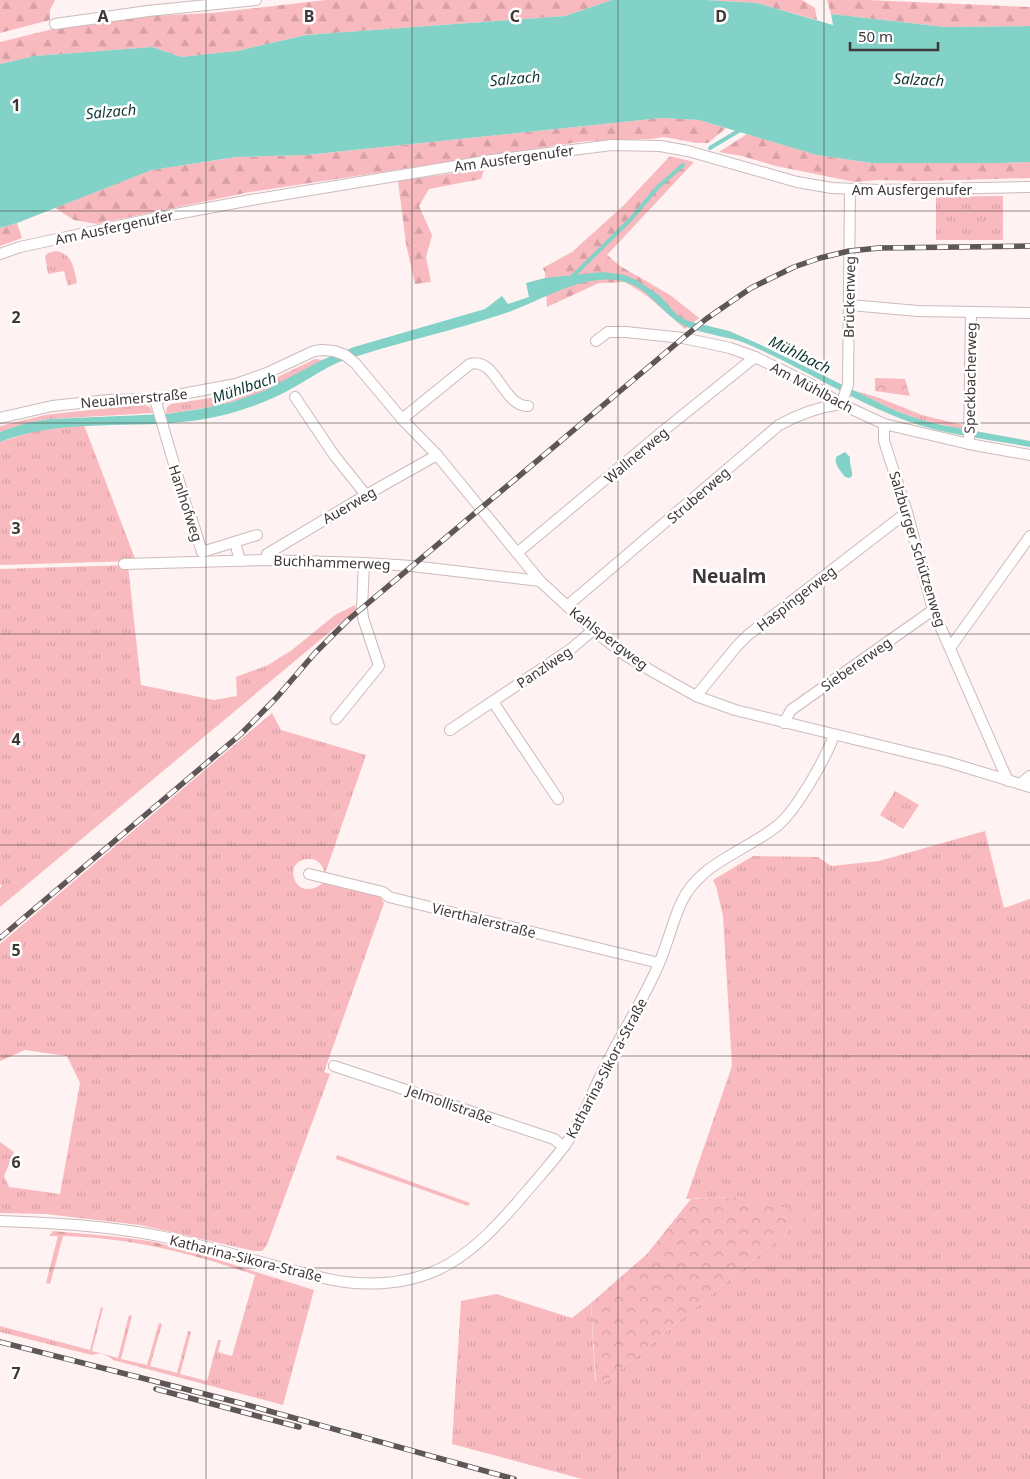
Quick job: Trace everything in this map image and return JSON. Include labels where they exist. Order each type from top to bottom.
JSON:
[{"type":"street","points":[[55,24],[148,11],[256,0]]},
{"type":"street","name":"Am Ausfergenufer","points":[[0,254],[20,247],[251,200],[492,160],[612,145],[670,148],[688,151],[817,186],[850,189],[1030,187]]},
{"type":"street","name":"Brückenweg","points":[[842,400],[848,385],[850,189]]},
{"type":"street","name":"Speckbacherweg","points":[[850,305],[918,311],[1030,313]]},
{"type":"street","name":"Speckbacherweg","points":[[969,436],[972,313]]},
{"type":"street","name":"Am Mühlbach","points":[[596,341],[608,332],[699,340],[730,348],[755,357],[812,385],[884,424],[969,436],[1030,455]]},
{"type":"street","name":"Kahlspergweg","points":[[322,350],[334,351],[345,355],[362,370],[402,419],[437,456],[540,581],[593,630],[626,655],[696,696],[736,710],[948,762],[1025,786]]},
{"type":"street","name":"Neualmerstraße","points":[[0,418],[27,411],[83,402],[155,399],[236,384],[267,373],[314,351],[322,350]]},
{"type":"street","name":"Wallnerweg","points":[[517,553],[755,357]]},
{"type":"street","points":[[402,419],[470,364],[476,362],[484,365],[515,402],[521,406],[528,406]]},
{"type":"street","points":[[294,397],[328,447],[366,495]]},
{"type":"street","name":"Hanlhofweg","points":[[155,399],[188,512],[202,552],[257,535]]},
{"type":"street","name":"Struberweg","points":[[567,606],[779,424],[795,416],[842,400]]},
{"type":"street","name":"Salzburger Schützenweg","points":[[884,424],[884,441],[907,512],[933,610],[1008,781]]},
{"type":"street","name":"Auerweg","points":[[266,560],[267,554],[366,495],[437,456]]},
{"type":"street","name":"Haspingerweg","points":[[696,696],[748,635],[907,512]]},
{"type":"street","points":[[950,648],[1030,536]]},
{"type":"street","points":[[235,542],[240,561]]},
{"type":"street","name":"Buchhammerweg","points":[[124,564],[215,560],[364,563],[412,566],[540,581]]},
{"type":"street","points":[[336,719],[379,666],[363,618],[364,563]]},
{"type":"street","name":"Siebererweg","points":[[784,723],[791,710],[933,610]]},
{"type":"street","name":"Panzlweg","points":[[450,730],[571,649],[593,630]]},
{"type":"street","points":[[493,702],[558,799]]},
{"type":"street","name":"Katharina-Sikora-Straße","points":[[0,1221],[45,1222],[100,1227],[170,1238],[342,1282],[374,1285],[408,1281],[437,1272],[457,1261],[473,1249],[516,1205],[564,1147],[648,990],[682,901],[692,885],[704,873],[764,836],[781,823],[799,799],[829,750],[834,735]]},
{"type":"street","points":[[1025,786],[1030,776]]},
{"type":"street","name":"Vierthalerstraße","points":[[310,874],[383,892],[390,896],[659,963]]},
{"type":"street","name":"Jelmollistraße","points":[[334,1066],[554,1139],[564,1147]]},
{"type":"green space","points":[[0,0],[55,0],[50,10],[50,20],[0,33]]},
{"type":"green space","points":[[326,0],[612,0],[565,16],[306,35],[237,51],[181,57],[152,47],[35,56],[0,64],[0,42],[61,27],[152,16],[211,13]]},
{"type":"green space","points":[[705,0],[802,0],[815,8],[817,20],[757,3]]},
{"type":"green space","points":[[827,0],[1030,7],[1030,26],[945,27],[831,14]]},
{"type":"green space","points":[[661,118],[699,120],[726,128],[708,143],[696,143],[664,137],[586,141],[250,192],[97,224],[74,220],[55,208],[152,170],[237,157],[306,155]]},
{"type":"green space","points":[[747,134],[817,155],[872,163],[1030,162],[1030,178],[855,182],[719,152]]},
{"type":"green space","points":[[670,156],[694,162],[607,255],[620,266],[670,295],[699,318],[685,329],[646,295],[625,282],[599,283],[547,307],[543,268],[572,252],[623,206]]},
{"type":"green space","points":[[484,169],[481,179],[429,189],[419,206],[432,235],[426,257],[431,282],[415,284],[406,244],[398,181]]},
{"type":"green space","points":[[1003,196],[1003,240],[936,240],[936,197]]},
{"type":"green space","points":[[17,223],[22,238],[0,246],[0,228]]},
{"type":"green space","points":[[55,251],[66,255],[72,262],[77,283],[68,286],[64,271],[48,274],[45,256]]},
{"type":"green space","points":[[315,359],[322,360],[293,377],[252,396],[216,406],[166,414],[167,407],[171,404],[230,395],[261,385]]},
{"type":"green space","points":[[875,378],[905,379],[910,396],[875,391]]},
{"type":"green space","points":[[855,391],[877,397],[922,415],[967,426],[966,430],[921,420],[896,411]]},
{"type":"green space","points":[[144,405],[150,407],[153,413],[50,419],[26,423],[0,432],[0,426],[45,415]]},
{"type":"green space","points":[[84,425],[136,561],[0,565],[0,442],[35,431]]},
{"type":"green space","points":[[128,565],[141,685],[214,700],[237,696],[236,677],[268,665],[292,650],[335,615],[355,605],[356,610],[0,907],[0,888],[2,886],[0,884],[0,569]]},
{"type":"green space","points":[[272,713],[281,730],[366,755],[325,874],[323,868],[316,860],[310,859],[301,861],[295,866],[293,872],[294,880],[305,889],[314,888],[324,882],[380,895],[384,903],[324,1072],[330,1074],[267,1245],[262,1251],[254,1251],[140,1225],[46,1214],[0,1213],[0,1142],[14,1152],[4,1176],[9,1187],[60,1194],[80,1083],[67,1056],[25,1050],[0,1061],[0,944]]},
{"type":"green space","points":[[895,791],[919,805],[903,829],[880,815]]},
{"type":"green space","points":[[985,831],[1004,908],[1030,899],[1030,1479],[582,1479],[452,1444],[461,1301],[496,1294],[572,1318],[591,1303],[595,1381],[601,1385],[803,1219],[805,1215],[736,1197],[686,1199],[732,1066],[723,916],[713,880],[753,856],[818,857],[831,866],[879,861]]},
{"type":"green space","points":[[337,1155],[470,1203],[468,1206],[336,1159]]},
{"type":"green space","points":[[736,1197],[801,1211],[805,1215],[803,1219],[601,1385],[596,1386],[591,1303],[647,1254],[691,1199]]},
{"type":"green space","points":[[53,1231],[149,1241],[189,1251],[256,1272],[255,1275],[208,1260],[137,1243],[63,1236],[50,1284],[46,1283],[58,1236],[49,1236]]},
{"type":"green space","points":[[256,1272],[314,1290],[283,1405],[113,1360],[103,1354],[92,1355],[0,1332],[0,1326],[90,1350],[101,1307],[103,1308],[92,1351],[118,1358],[129,1315],[132,1316],[121,1359],[147,1365],[159,1323],[162,1324],[150,1366],[177,1373],[188,1331],[191,1332],[180,1374],[207,1381],[218,1340],[221,1340],[218,1352],[232,1356]]},
{"type":"water","name":"Salzach","points":[[612,0],[705,0],[757,3],[833,25],[831,14],[945,27],[1030,26],[1030,162],[872,163],[817,155],[699,120],[661,118],[306,155],[236,157],[152,170],[0,228],[0,64],[35,56],[152,47],[181,57],[237,51],[306,35],[565,16]]},
{"type":"water","points":[[603,272],[625,275],[638,281],[660,296],[677,315],[688,321],[729,331],[896,411],[942,425],[1030,441],[1030,447],[946,432],[897,417],[744,343],[687,327],[669,315],[638,287],[616,280],[602,280],[575,285],[488,319],[339,362],[295,387],[257,405],[234,412],[211,418],[174,423],[99,425],[49,429],[24,434],[0,442],[0,432],[26,423],[50,419],[167,414],[232,402],[264,391],[322,360],[354,347],[485,309],[502,296],[508,304],[529,297],[526,283],[545,278]]},
{"type":"water","points":[[845,452],[850,457],[852,476],[850,478],[845,477],[836,463],[836,457]]},
{"type":"waterway","points":[[710,148],[740,130]]},
{"type":"waterway","points":[[571,278],[630,220],[658,187],[683,165]]},
{"type":"railway","points":[[0,938],[241,734],[348,620],[706,319],[751,288],[794,267],[849,251],[879,248],[1030,246]]},
{"type":"railway","points":[[0,1342],[240,1403],[514,1479]]},
{"type":"railway","points":[[156,1389],[299,1427]]},
{"type":"district","name":"Neualm","points":[[729,576]]},
{"type":"water label","name":"Mühlbach","points":[[800,354]]},
{"type":"water label","name":"Mühlbach","points":[[244,387]]}]
